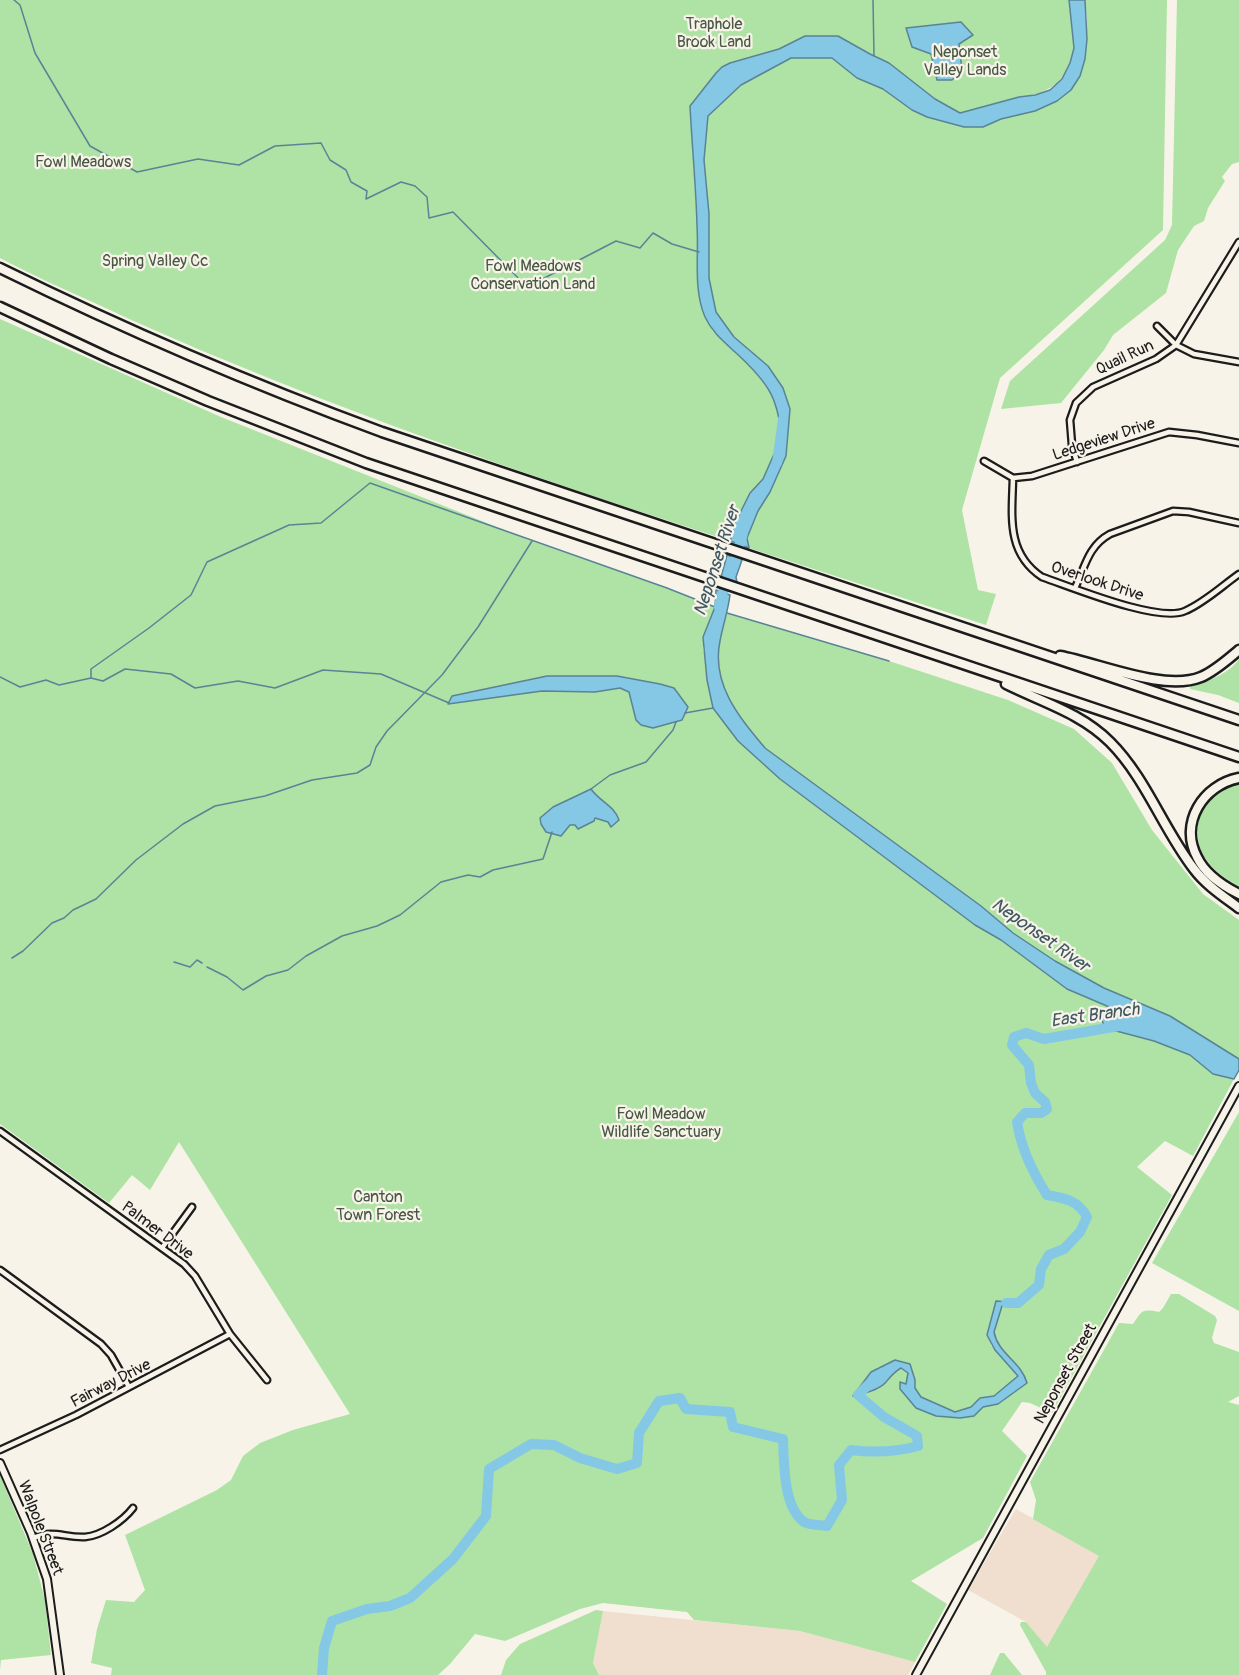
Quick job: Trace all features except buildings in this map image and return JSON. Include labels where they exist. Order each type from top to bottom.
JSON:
[{"type":"highway","points":[[0,268],[166,345],[332,413],[441,453],[1239,720]]},
{"type":"highway","points":[[0,307],[150,376],[326,448],[466,498],[1239,757]]},
{"type":"highway","points":[[1030,651],[1074,658],[1158,680],[1179,682],[1194,680],[1208,674],[1239,650]]},
{"type":"highway","points":[[976,669],[1074,715],[1108,740],[1132,770],[1193,867],[1207,883],[1239,908]]},
{"type":"highway","points":[[1239,778],[1221,784],[1204,797],[1194,814],[1191,834],[1195,853],[1202,865],[1218,881],[1239,894]]},
{"type":"main road","name":"Neponset Street","points":[[916,1675],[1238,1088]]},
{"type":"main road","name":"Walpole Street","points":[[0,1463],[33,1538],[49,1585],[60,1675]]},
{"type":"street","points":[[1176,345],[1239,242]]},
{"type":"street","points":[[1157,326],[1176,345],[1194,354],[1239,362]]},
{"type":"street","name":"Quail Run","points":[[1077,462],[1072,445],[1070,420],[1076,403],[1093,387],[1156,359],[1176,345]]},
{"type":"street","name":"Ledgeview Drive","points":[[1013,478],[1032,476],[1169,432],[1239,443]]},
{"type":"street","points":[[984,461],[1013,478]]},
{"type":"street","name":"Overlook Drive","points":[[1013,478],[1014,536],[1018,552],[1024,562],[1042,576],[1149,611],[1176,614],[1194,606],[1239,574]]},
{"type":"street","points":[[1075,588],[1088,555],[1102,538],[1110,534],[1173,511],[1189,512],[1239,523]]},
{"type":"street","name":"Palmer Drive","points":[[0,1131],[184,1264],[195,1276],[230,1334],[267,1380]]},
{"type":"street","points":[[162,1248],[192,1207]]},
{"type":"street","points":[[0,1270],[101,1344],[117,1364],[129,1387]]},
{"type":"street","name":"Fairway Drive","points":[[0,1450],[76,1415],[230,1334]]},
{"type":"street","points":[[33,1538],[48,1533],[90,1536],[121,1522],[132,1508]]},
{"type":"shaded area","points":[[1016,1509],[1100,1556],[1048,1649],[1026,1622],[968,1590]]},
{"type":"shaded area","points":[[603,1611],[800,1631],[915,1662],[908,1675],[599,1675],[593,1663]]},
{"type":"green space","points":[[0,0],[1069,0],[1074,42],[1069,67],[1055,84],[1045,90],[1019,97],[1002,118],[1071,90],[1080,76],[1085,59],[1087,18],[1085,0],[1167,0],[1163,230],[1000,378],[962,510],[978,590],[996,594],[986,625],[749,548],[746,538],[786,456],[790,409],[768,366],[734,337],[716,312],[709,278],[709,214],[704,160],[708,116],[741,85],[791,58],[831,58],[806,36],[779,49],[730,63],[716,73],[690,107],[697,225],[712,330],[758,373],[771,391],[777,406],[782,447],[774,454],[763,479],[750,493],[735,523],[730,541],[502,465],[275,381],[127,318],[0,258]]},
{"type":"green space","points":[[1177,0],[1239,0],[1239,162],[1232,164],[1222,177],[1225,181],[1208,208],[1204,221],[1194,226],[1178,250],[1166,293],[1113,335],[1104,350],[1061,403],[1001,409],[1010,381],[1165,240],[1172,225]]},
{"type":"green space","points":[[0,319],[221,417],[532,541],[715,607],[703,637],[703,651],[720,642],[727,613],[889,661],[1008,700],[1074,729],[1112,763],[1152,830],[1203,894],[1239,920],[1239,1059],[1170,1016],[1104,988],[1055,961],[1013,933],[981,906],[988,922],[1134,1014],[1100,1015],[1105,1028],[1154,1041],[1190,1055],[1213,1074],[1234,1079],[1193,1156],[1165,1141],[1137,1167],[1172,1195],[1052,1413],[1030,1403],[1022,1402],[1002,1431],[1027,1456],[983,1538],[911,1581],[947,1604],[915,1662],[800,1631],[694,1620],[687,1612],[603,1603],[580,1609],[505,1641],[475,1634],[438,1675],[111,1675],[112,1668],[91,1663],[97,1629],[106,1600],[134,1602],[145,1590],[125,1535],[217,1490],[231,1480],[243,1456],[260,1443],[293,1430],[350,1414],[179,1142],[150,1190],[132,1175],[109,1203],[0,1124]],"holes":[[[996,1301],[1020,1304],[1002,1306],[993,1332],[1003,1351],[1026,1383],[999,1404],[983,1407],[974,1416],[960,1418],[900,1389],[906,1384],[908,1373],[901,1367],[889,1376],[877,1368],[895,1360],[910,1364],[915,1388],[921,1397],[955,1412],[971,1407],[980,1398],[994,1396],[1018,1376],[991,1345]]]},
{"type":"green space","points":[[1239,659],[1239,703],[1218,695],[1190,689],[1191,685],[1224,673]]},
{"type":"green space","points":[[1239,782],[1239,887],[1220,874],[1207,861],[1200,848],[1197,829],[1202,811],[1212,795]]},
{"type":"green space","points":[[1239,1112],[1239,1311],[1152,1263]]},
{"type":"green space","points":[[1171,1294],[1179,1294],[1215,1316],[1217,1320],[1212,1338],[1214,1343],[1239,1352],[1239,1396],[1228,1402],[1239,1405],[1239,1675],[1046,1675],[1020,1625],[1021,1622],[1026,1622],[1047,1647],[1099,1556],[1033,1519],[1036,1500],[1030,1482],[1119,1323],[1133,1324],[1141,1313],[1159,1312]]},
{"type":"green space","points":[[0,1475],[33,1554],[45,1600],[51,1655],[1,1660],[0,1670]]},
{"type":"green space","points":[[596,1610],[603,1611],[593,1663],[599,1675],[501,1675],[506,1660],[520,1644]]},
{"type":"green space","points":[[1000,1653],[1004,1653],[1022,1675],[990,1675]]},
{"type":"water","points":[[1069,0],[1085,0],[1087,39],[1080,76],[1071,90],[1057,101],[1035,111],[1001,119],[983,127],[964,127],[927,117],[912,110],[883,89],[857,78],[832,58],[791,58],[741,85],[708,116],[704,160],[709,214],[709,278],[716,312],[734,337],[768,366],[783,388],[790,409],[786,456],[747,538],[749,548],[730,541],[735,523],[750,493],[763,479],[774,454],[782,447],[781,430],[771,393],[747,363],[714,332],[701,306],[690,106],[722,67],[779,49],[805,36],[838,36],[889,63],[935,99],[960,113],[1035,95],[1050,90],[1062,79],[1070,63],[1074,48]]},
{"type":"water","points":[[961,22],[973,35],[959,44],[962,70],[952,80],[937,80],[931,54],[912,47],[906,28]]},
{"type":"water","points":[[727,555],[742,560],[736,577],[737,582],[721,577]]},
{"type":"water","points":[[716,590],[730,595],[718,657],[723,686],[737,712],[765,748],[981,906],[1013,933],[1055,961],[1104,988],[1170,1016],[1239,1059],[1239,1070],[1234,1079],[1213,1074],[1190,1055],[1154,1041],[1105,1028],[1100,1015],[1121,1012],[1067,989],[1001,940],[975,925],[780,779],[738,741],[713,708],[707,680],[703,637],[715,607]]},
{"type":"water","points":[[547,676],[617,676],[660,684],[674,688],[688,707],[682,720],[653,728],[641,725],[636,720],[629,692],[620,688],[595,692],[542,691],[448,704],[452,696]]},
{"type":"water","points":[[591,789],[614,811],[619,820],[611,827],[608,822],[595,818],[594,821],[578,829],[575,825],[570,825],[561,836],[546,832],[540,818],[553,807]]},
{"type":"water","points":[[996,1301],[1022,1303],[1002,1306],[994,1332],[996,1340],[1020,1369],[1027,1383],[998,1404],[983,1407],[974,1416],[960,1418],[936,1416],[916,1408],[900,1389],[900,1382],[906,1384],[908,1373],[901,1368],[879,1387],[853,1396],[871,1372],[895,1360],[910,1364],[915,1388],[921,1397],[955,1412],[971,1407],[980,1398],[994,1396],[1018,1376],[995,1350],[987,1335]]},
{"type":"waterway","points":[[14,0],[20,5],[35,53],[90,146],[137,172],[198,159],[239,165],[275,146],[321,143],[330,160],[346,170],[351,182],[367,191],[366,199],[401,182],[415,186],[427,197],[429,218],[453,212],[527,287],[616,241],[640,248],[653,233],[672,244],[699,252]]},
{"type":"waterway","points":[[873,0],[874,56]]},
{"type":"waterway","name":"Neponset River","points":[[777,463],[783,419]]},
{"type":"waterway","points":[[91,678],[91,669],[191,595],[207,562],[289,525],[321,523],[370,483],[715,607]]},
{"type":"waterway","name":"Neponset River","points":[[719,607],[743,533]]},
{"type":"waterway","points":[[12,958],[23,951],[52,923],[96,899],[136,860],[183,824],[215,806],[265,796],[312,780],[357,773],[370,765],[376,747],[387,731],[442,675],[478,627],[532,541]]},
{"type":"waterway","points":[[727,613],[889,661]]},
{"type":"waterway","points":[[0,677],[20,687],[46,680],[59,685],[91,678],[103,681],[125,669],[171,674],[195,688],[238,681],[275,688],[323,670],[381,674],[449,703]]},
{"type":"waterway","points":[[685,713],[713,708]]},
{"type":"waterway","points":[[591,789],[610,775],[646,762],[673,730],[676,722]]},
{"type":"waterway","points":[[207,967],[227,977],[243,990],[266,976],[288,970],[306,956],[342,936],[377,926],[400,915],[441,882],[468,875],[480,877],[493,870],[543,859],[552,832]]},
{"type":"waterway","points":[[174,962],[190,967],[197,960],[202,963]]},
{"type":"waterway","name":"East Branch","points":[[1006,1303],[1018,1303],[1039,1285],[1041,1269],[1049,1255],[1064,1249],[1080,1232],[1087,1217],[1075,1203],[1047,1195],[1028,1160],[1017,1122],[1025,1113],[1041,1113],[1047,1109],[1045,1102],[1035,1093],[1031,1083],[1029,1065],[1012,1045],[1014,1037],[1026,1033],[1044,1039],[1119,1026]]},
{"type":"waterway","name":"East Branch","points":[[322,1675],[324,1648],[332,1621],[367,1609],[390,1606],[410,1598],[453,1559],[486,1516],[489,1469],[531,1444],[554,1445],[580,1458],[617,1469],[637,1463],[639,1433],[659,1401],[680,1398],[686,1409],[730,1412],[733,1427],[783,1439],[786,1484],[792,1506],[804,1522],[827,1526],[842,1500],[839,1465],[851,1450],[885,1451],[918,1446],[917,1436],[884,1417],[858,1395],[868,1385]]},
{"type":"park label","name":"Traphole Brook Land","points":[[714,34]]},
{"type":"park label","name":"Neponset Valley Lands","points":[[965,62]]},
{"type":"park label","name":"Fowl Meadows","points":[[83,163]]},
{"type":"park label","name":"Spring Valley Cc","points":[[155,262]]},
{"type":"park label","name":"Fowl Meadows Conservation Land","points":[[533,276]]},
{"type":"park label","name":"Fowl Meadow Wildlife Sanctuary","points":[[661,1124]]},
{"type":"park label","name":"Canton Town Forest","points":[[378,1207]]}]
